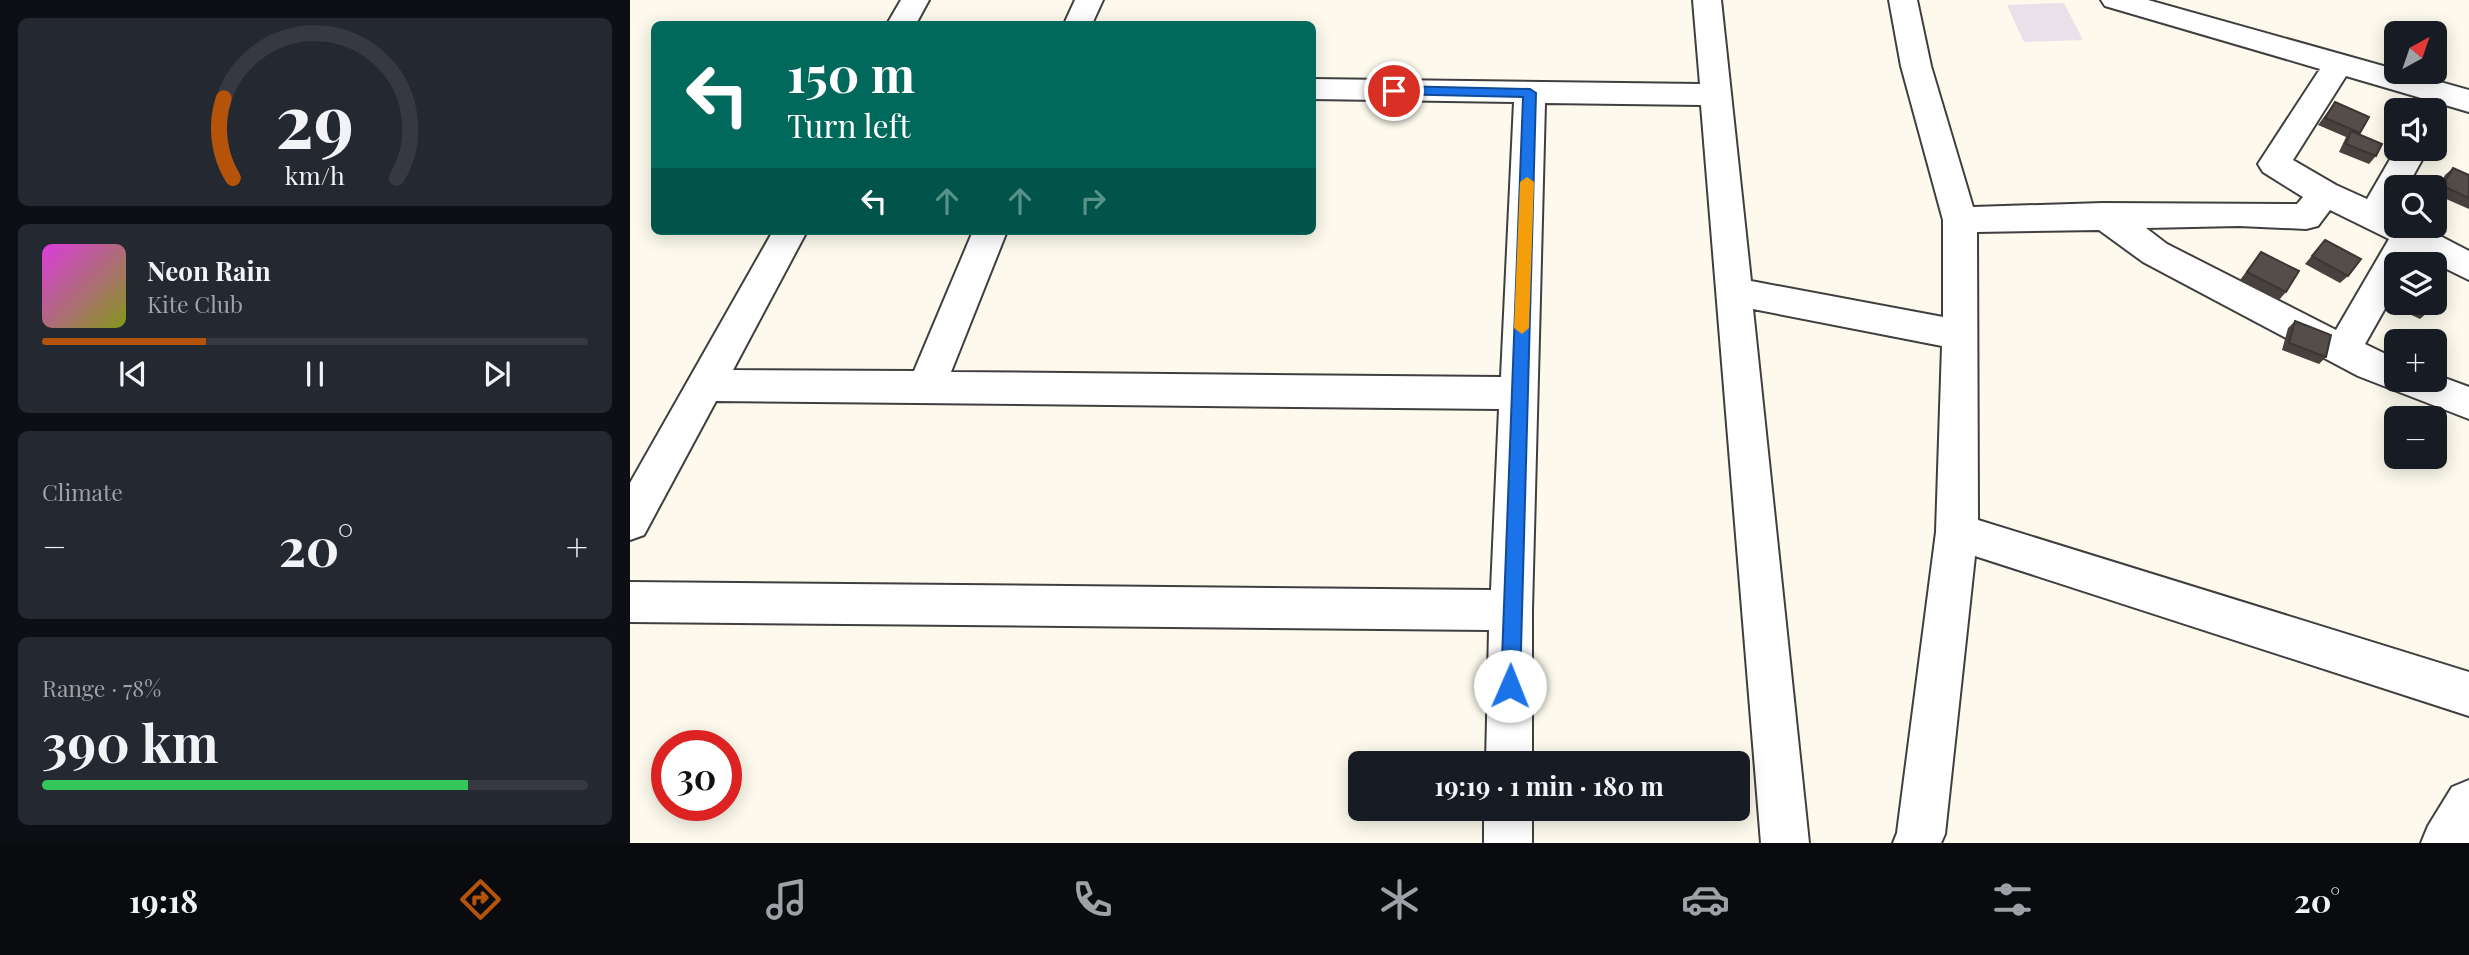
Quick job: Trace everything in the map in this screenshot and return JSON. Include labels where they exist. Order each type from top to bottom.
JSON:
[{"type":"street","points":[[904,21],[915,0]]},
{"type":"street","points":[[1079,21],[1089,0]]},
{"type":"street","points":[[1707,0],[1785,843]]},
{"type":"street","points":[[1903,0],[1916,66],[1960,220],[1958,532],[1921,834],[1917,843]]},
{"type":"street","points":[[2115,0],[2339,63],[2438,98]]},
{"type":"street","points":[[2339,63],[2274,160],[2278,169],[2384,221]]},
{"type":"street","points":[[1316,89],[1714,96]]},
{"type":"street","points":[[1509,751],[1511,610],[1530,93]]},
{"type":"street","points":[[2374,216],[2405,161]]},
{"type":"street","points":[[1960,220],[2103,215],[2239,214],[2306,217],[2324,194]]},
{"type":"street","points":[[2103,215],[2155,253],[2384,369]]},
{"type":"street","points":[[630,523],[788,235]]},
{"type":"street","points":[[926,388],[988,235]]},
{"type":"street","points":[[2343,350],[2407,238]]},
{"type":"street","points":[[2415,238],[2469,267]]},
{"type":"street","points":[[1733,291],[1961,335]]},
{"type":"street","points":[[706,385],[1520,393]]},
{"type":"street","points":[[2439,392],[2469,403]]},
{"type":"street","points":[[1958,532],[2469,694]]},
{"type":"street","points":[[630,602],[1511,610]]},
{"type":"street","points":[[2445,843],[2469,804]]},
{"type":"street","points":[[1508,821],[1508,843]]},
{"type":"shaded area","points":[[2064,3],[2083,40],[2024,42],[2007,5]]},
{"type":"building","points":[[2335,102],[2369,117],[2360,133],[2325,118]]},
{"type":"building","points":[[2351,131],[2382,144],[2376,156],[2346,144]]},
{"type":"building","points":[[2453,168],[2469,175],[2469,198],[2447,188],[2447,178]]},
{"type":"building","points":[[2325,240],[2361,259],[2348,276],[2312,256]]},
{"type":"building","points":[[2261,252],[2299,271],[2286,292],[2247,272]]},
{"type":"building","points":[[2295,321],[2331,335],[2326,357],[2289,343]]},
{"type":"slow traffic","points":[[1522,328],[1527,182]]},
{"type":"route","points":[[1394,91],[1530,93],[1510,686]]}]
